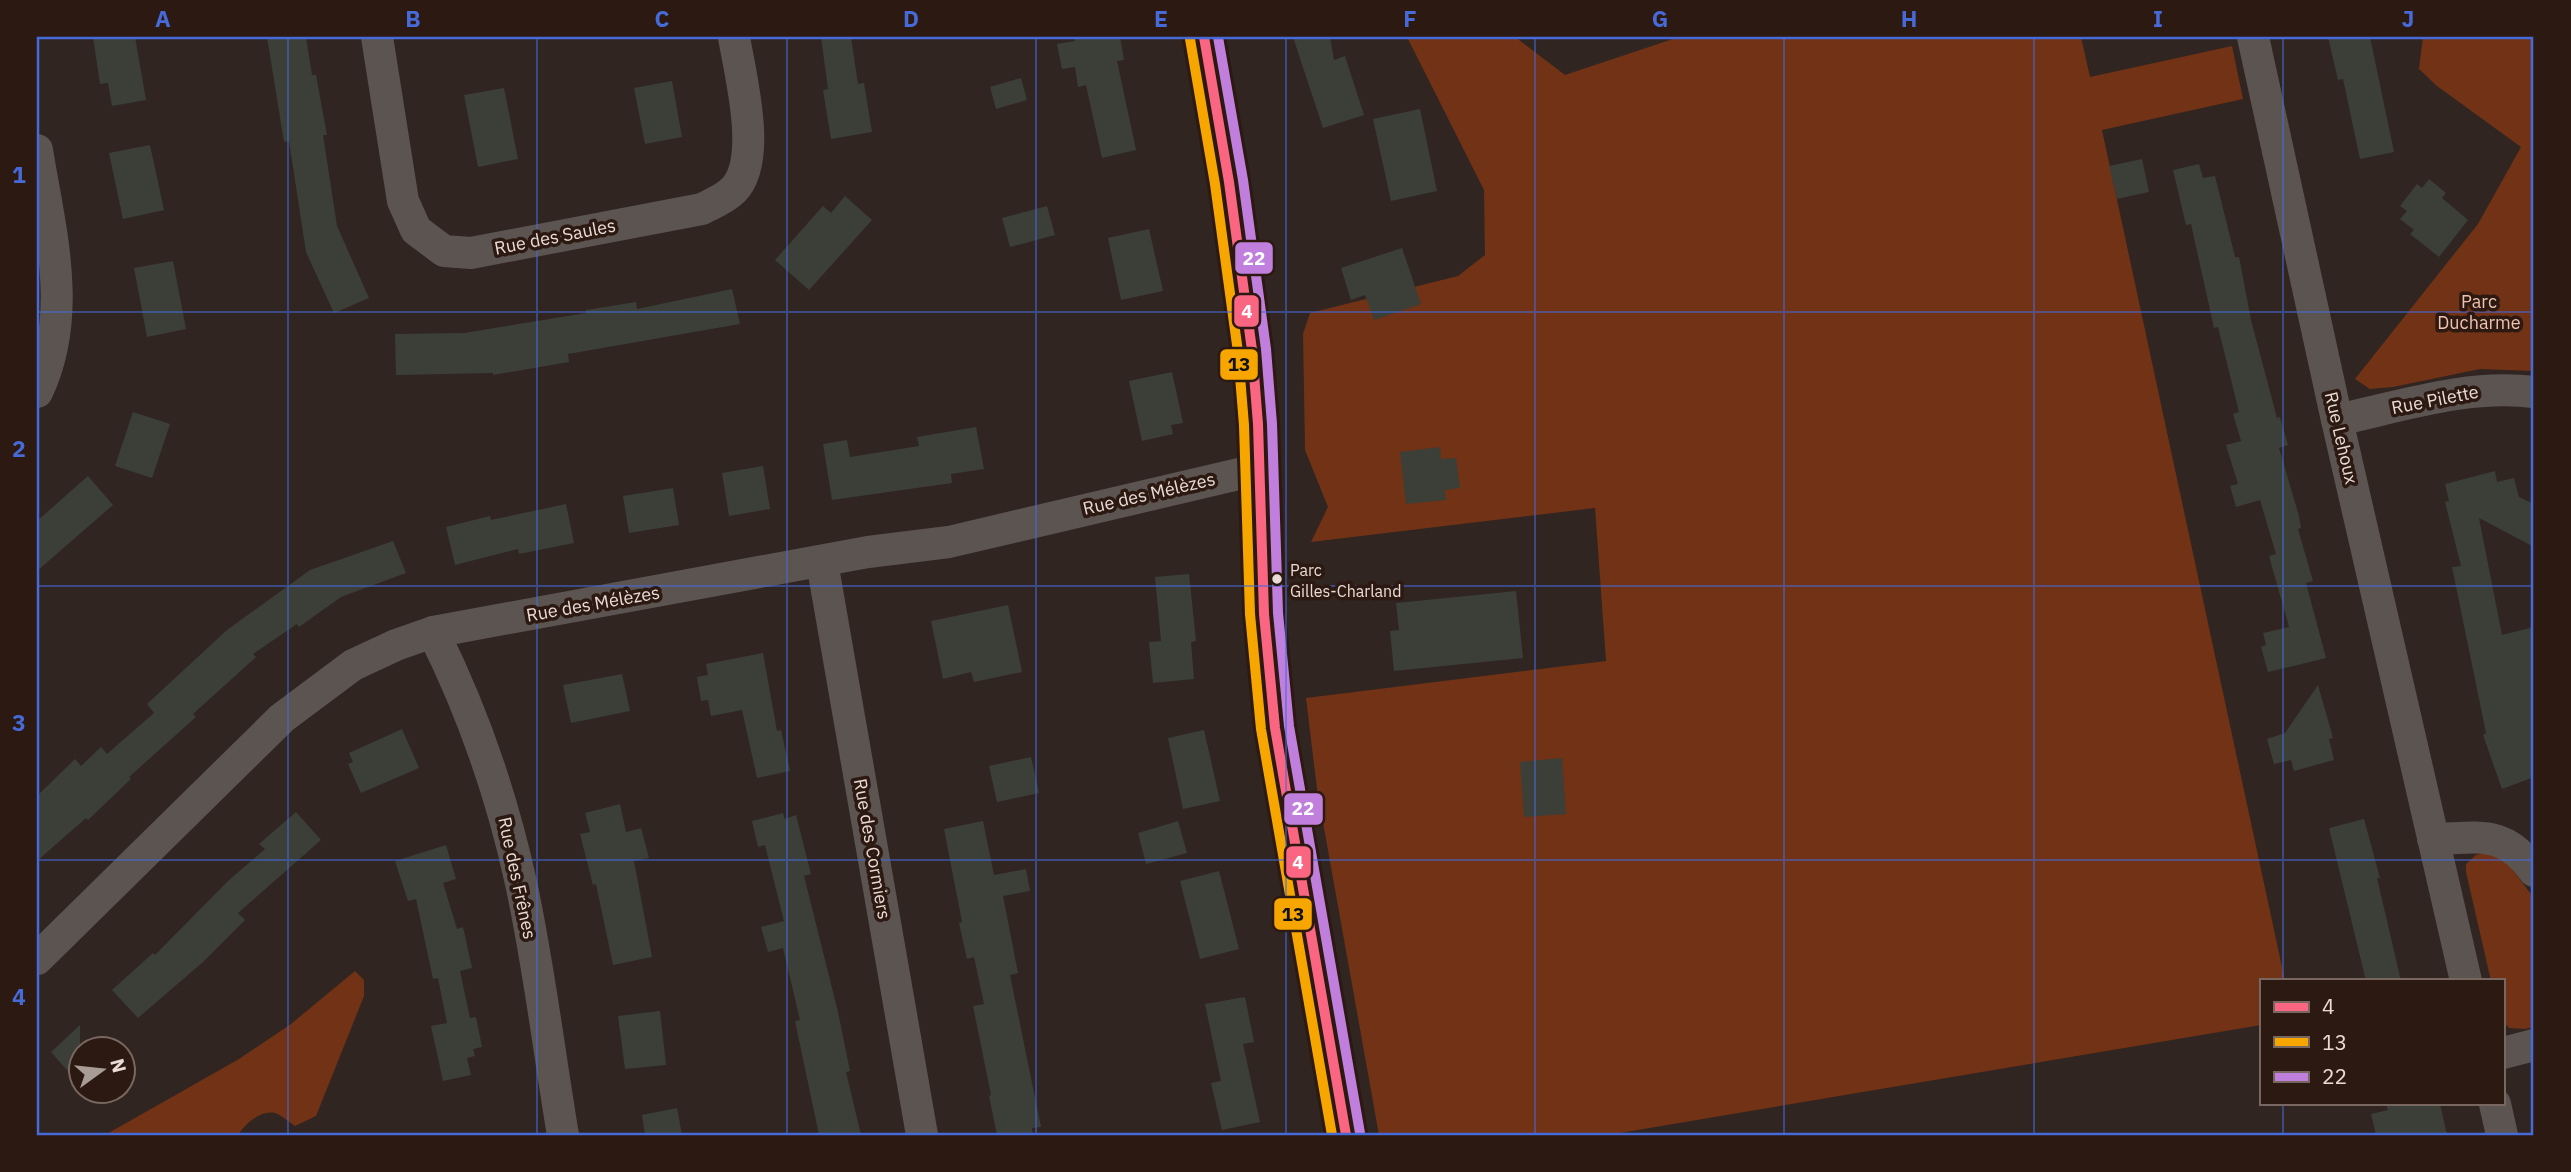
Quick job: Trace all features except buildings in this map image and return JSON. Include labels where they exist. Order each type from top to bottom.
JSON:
[{"type":"street","name":"Rue des Saules","points":[[377,37],[403,201],[416,230],[444,251],[471,253],[702,209],[732,192],[747,166],[750,138],[734,37]]},
{"type":"street","points":[[1204,37],[1240,251],[1252,350],[1260,469],[1264,614],[1275,728],[1346,1135]]},
{"type":"street","name":"Rue Lehoux","points":[[2253,37],[2337,420],[2466,979]]},
{"type":"street","points":[[37,150],[56,268],[57,324],[45,374],[37,392]]},
{"type":"street","name":"Rue Pilette","points":[[2337,420],[2455,394],[2501,388],[2534,392]]},
{"type":"street","name":"Rue des Mélèzes","points":[[37,959],[282,718],[353,665],[396,645],[433,632],[868,552],[950,542],[1260,469]]},
{"type":"street","name":"Rue des Cormiers","points":[[822,562],[922,1135]]},
{"type":"street","name":"Rue des Frênes","points":[[433,632],[459,685],[505,820],[521,885],[564,1135]]},
{"type":"street","points":[[2433,839],[2485,837],[2508,844],[2522,855],[2534,871]]},
{"type":"street","points":[[2504,1053],[2534,1045]]},
{"type":"street","points":[[2495,1106],[2502,1135]]},
{"type":"green space","points":[[1407,37],[1515,37],[1565,75],[1679,37],[2081,37],[2090,77],[2232,46],[2243,99],[2102,130],[2285,979],[2260,979],[2260,1025],[1608,1135],[1379,1135],[1317,789],[1306,698],[1606,661],[1595,508],[1311,542],[1328,507],[1305,450],[1303,334],[1310,313],[1458,276],[1485,255],[1484,190]]},
{"type":"green space","name":"Parc Ducharme","points":[[2423,37],[2534,37],[2534,371],[2480,369],[2393,387],[2370,389],[2355,379],[2478,224],[2521,147],[2437,86],[2419,69]]},
{"type":"green space","points":[[2490,852],[2505,860],[2534,898],[2534,1027],[2509,1028],[2504,1022],[2504,979],[2491,979],[2466,872],[2466,864],[2476,855]]},
{"type":"green space","points":[[355,971],[364,980],[364,996],[316,1116],[295,1126],[275,1113],[264,1114],[249,1122],[238,1135],[105,1135],[239,1059],[291,1024]]},
{"type":"transit line","name":"4","points":[[1204,37],[1229,182],[1252,350],[1258,424],[1264,614],[1275,728],[1346,1135]]},
{"type":"transit line","name":"22","points":[[1218,37],[1243,180],[1266,349],[1272,424],[1278,613],[1289,726],[1360,1133]]},
{"type":"transit line","name":"13","points":[[1190,39],[1215,184],[1238,352],[1244,425],[1250,614],[1261,729],[1332,1135]]},
{"type":"place","name":"Parc Gilles-Charland","points":[[1277,579]]}]
